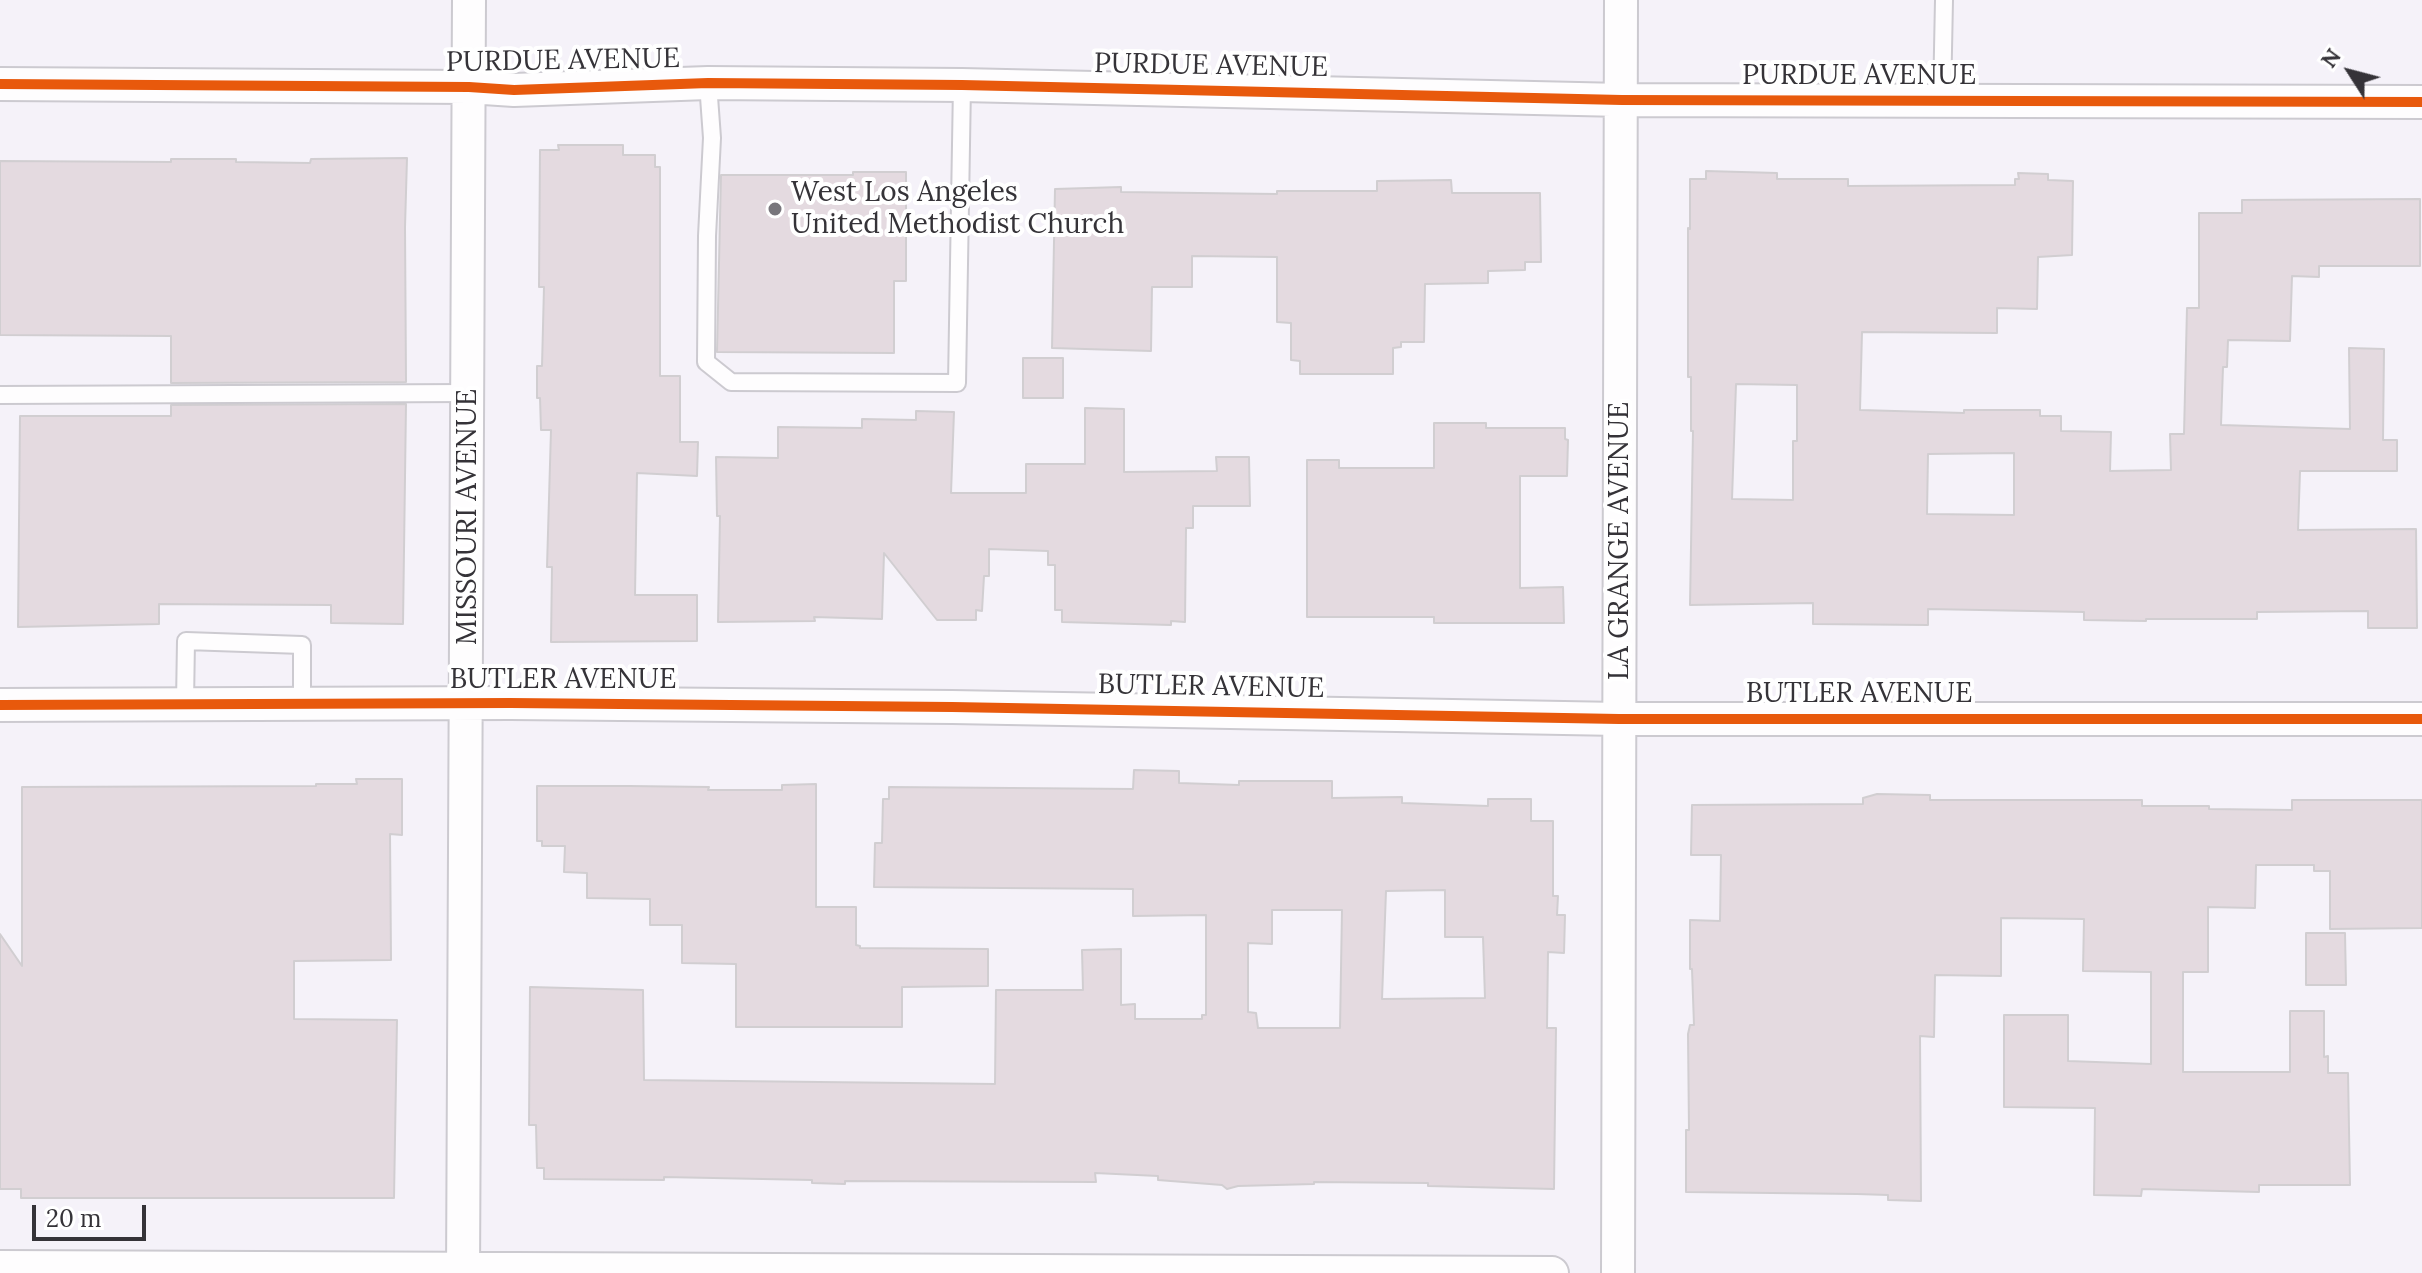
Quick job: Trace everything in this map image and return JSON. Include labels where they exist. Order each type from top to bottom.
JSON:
[{"type":"street","name":"MISSOURI AVENUE","points":[[463,1270],[469,0]]},
{"type":"street","name":"LA GRANGE AVENUE","points":[[1618,1273],[1621,0]]},
{"type":"street","name":"PURDUE AVENUE","points":[[0,84],[469,87],[514,90],[708,83],[962,85],[1622,100],[2422,102]]},
{"type":"street","name":"BUTLER AVENUE","points":[[0,705],[466,703],[984,707],[1619,719],[2422,719]]},
{"type":"street","points":[[0,1267],[1552,1273]]},
{"type":"lane","points":[[1942,100],[1944,0]]},
{"type":"lane","points":[[708,83],[712,138],[706,362],[731,382],[957,383],[962,85]]},
{"type":"lane","points":[[0,395],[469,393]]},
{"type":"lane","points":[[185,702],[186,641],[302,645],[302,704]]},
{"type":"building","points":[[558,145],[623,145],[623,155],[655,155],[655,167],[660,167],[660,376],[680,376],[680,442],[698,442],[697,476],[637,473],[635,595],[697,595],[697,641],[551,642],[552,567],[547,567],[551,430],[541,430],[540,398],[537,398],[537,366],[542,366],[544,287],[539,287],[540,150],[559,150]]},
{"type":"building","points":[[407,158],[406,382],[171,383],[171,336],[0,335],[0,161],[171,162],[171,159],[236,159],[236,162],[310,163],[311,159]]},
{"type":"building","points":[[1706,171],[1777,173],[1777,179],[1848,179],[1848,186],[2015,185],[2015,179],[2019,179],[2018,173],[2048,174],[2048,180],[2073,181],[2072,255],[2038,257],[2037,309],[1997,308],[1997,333],[1862,332],[1860,410],[1964,413],[1964,410],[2040,410],[2040,416],[2061,416],[2061,431],[2111,432],[2110,471],[2171,470],[2170,434],[2184,434],[2187,308],[2199,308],[2199,213],[2242,213],[2242,200],[2420,199],[2420,266],[2319,266],[2319,277],[2292,276],[2290,341],[2228,340],[2227,367],[2223,367],[2221,425],[2350,429],[2349,348],[2384,349],[2383,440],[2397,440],[2397,471],[2300,471],[2298,530],[2416,529],[2417,628],[2368,628],[2368,611],[2257,612],[2257,619],[2146,621],[2084,620],[2084,612],[1928,609],[1928,625],[1813,624],[1813,603],[1690,605],[1693,431],[1691,377],[1688,377],[1688,228],[1690,179],[1706,179]],"holes":[[[1736,384],[1797,385],[1793,500],[1732,499]],[[2014,453],[2014,515],[1927,514],[1928,454]]]},
{"type":"building","points":[[853,172],[906,172],[906,281],[894,281],[894,353],[717,352],[721,175],[853,175]]},
{"type":"building","points":[[1451,180],[1452,193],[1540,193],[1541,262],[1525,262],[1525,270],[1488,271],[1488,283],[1425,284],[1424,342],[1401,342],[1401,347],[1393,348],[1393,374],[1300,374],[1300,361],[1291,360],[1291,323],[1277,322],[1277,257],[1192,256],[1192,287],[1152,287],[1151,351],[1052,348],[1055,189],[1121,187],[1121,192],[1277,194],[1277,191],[1377,191],[1377,181]]},
{"type":"building","points":[[1023,358],[1063,358],[1063,398],[1023,398]]},
{"type":"building","points":[[406,404],[403,624],[331,623],[331,605],[159,604],[159,624],[18,627],[20,416],[171,416],[171,405]]},
{"type":"building","points":[[1085,408],[1124,409],[1124,472],[1217,471],[1216,457],[1249,457],[1250,506],[1193,506],[1193,528],[1186,528],[1185,622],[1171,621],[1171,625],[1062,622],[1062,610],[1055,610],[1055,565],[1048,565],[1048,551],[989,549],[989,576],[984,576],[982,611],[976,610],[976,620],[937,620],[884,553],[882,619],[814,617],[815,621],[718,622],[720,516],[717,516],[716,457],[778,458],[778,427],[862,428],[862,419],[916,420],[916,411],[954,412],[951,493],[1026,493],[1026,464],[1085,464]]},
{"type":"building","points":[[1434,423],[1486,423],[1486,428],[1565,428],[1565,439],[1568,440],[1567,476],[1520,476],[1520,588],[1563,587],[1564,623],[1434,623],[1434,617],[1307,617],[1307,460],[1339,460],[1339,468],[1434,468]]},
{"type":"building","points":[[1134,770],[1179,771],[1179,783],[1239,785],[1239,781],[1332,781],[1332,798],[1402,797],[1402,803],[1488,806],[1488,799],[1531,799],[1531,821],[1553,821],[1553,896],[1558,896],[1557,915],[1565,915],[1564,953],[1548,952],[1547,1028],[1556,1028],[1554,1189],[1314,1182],[1227,1189],[1222,1185],[1158,1180],[1158,1176],[1095,1173],[1096,1182],[845,1181],[845,1184],[812,1183],[812,1180],[664,1177],[664,1180],[544,1179],[544,1168],[537,1168],[536,1125],[529,1125],[530,987],[643,990],[644,1080],[995,1084],[996,990],[1083,990],[1082,950],[1121,949],[1121,1005],[1135,1004],[1135,1019],[1202,1019],[1202,1015],[1206,1015],[1206,915],[1133,916],[1133,889],[874,887],[875,843],[882,843],[883,799],[889,799],[889,787],[1133,789]],"holes":[[[1445,890],[1445,937],[1483,937],[1485,998],[1382,999],[1386,891]],[[1272,910],[1342,910],[1340,1028],[1258,1028],[1256,1013],[1248,1012],[1248,943],[1272,944]]]},
{"type":"building","points":[[356,779],[402,779],[402,835],[390,834],[391,960],[294,961],[294,1019],[397,1020],[394,1198],[21,1198],[21,1189],[0,1189],[0,934],[22,966],[22,787],[316,786],[357,784]]},
{"type":"building","points":[[816,784],[816,907],[856,907],[856,945],[860,948],[988,949],[988,986],[902,987],[902,1027],[736,1027],[736,964],[682,963],[682,925],[650,925],[650,899],[587,898],[587,873],[564,872],[565,846],[542,846],[542,841],[537,841],[537,786],[782,790],[782,785]]},
{"type":"building","points":[[1877,794],[1930,795],[1930,800],[2142,800],[2142,806],[2292,810],[2292,800],[2422,800],[2422,928],[2330,929],[2330,871],[2314,871],[2314,865],[2256,865],[2255,908],[2208,907],[2208,972],[2183,972],[2183,1072],[2290,1072],[2290,1011],[2324,1011],[2324,1057],[2328,1056],[2328,1073],[2348,1073],[2350,1185],[2259,1185],[2259,1192],[2142,1189],[2141,1196],[2094,1195],[2095,1108],[2004,1107],[2004,1015],[2068,1015],[2068,1061],[2151,1064],[2151,972],[2083,971],[2084,919],[2001,918],[2001,976],[1935,975],[1934,1037],[1920,1036],[1921,1201],[1888,1200],[1888,1195],[1686,1192],[1688,1034],[1690,1025],[1694,1025],[1690,920],[1720,921],[1721,855],[1691,855],[1692,805],[1863,804],[1863,798]]},
{"type":"building","points":[[2306,933],[2345,933],[2346,985],[2306,985]]},
{"type":"cycle path","points":[[0,84],[469,87],[514,90],[708,83],[962,85],[1622,100],[2422,102]]},
{"type":"cycle path","points":[[0,705],[510,703],[1619,719],[2422,719]]},
{"type":"place","name":"West Los Angeles United Methodist Church","points":[[775,209]]}]
